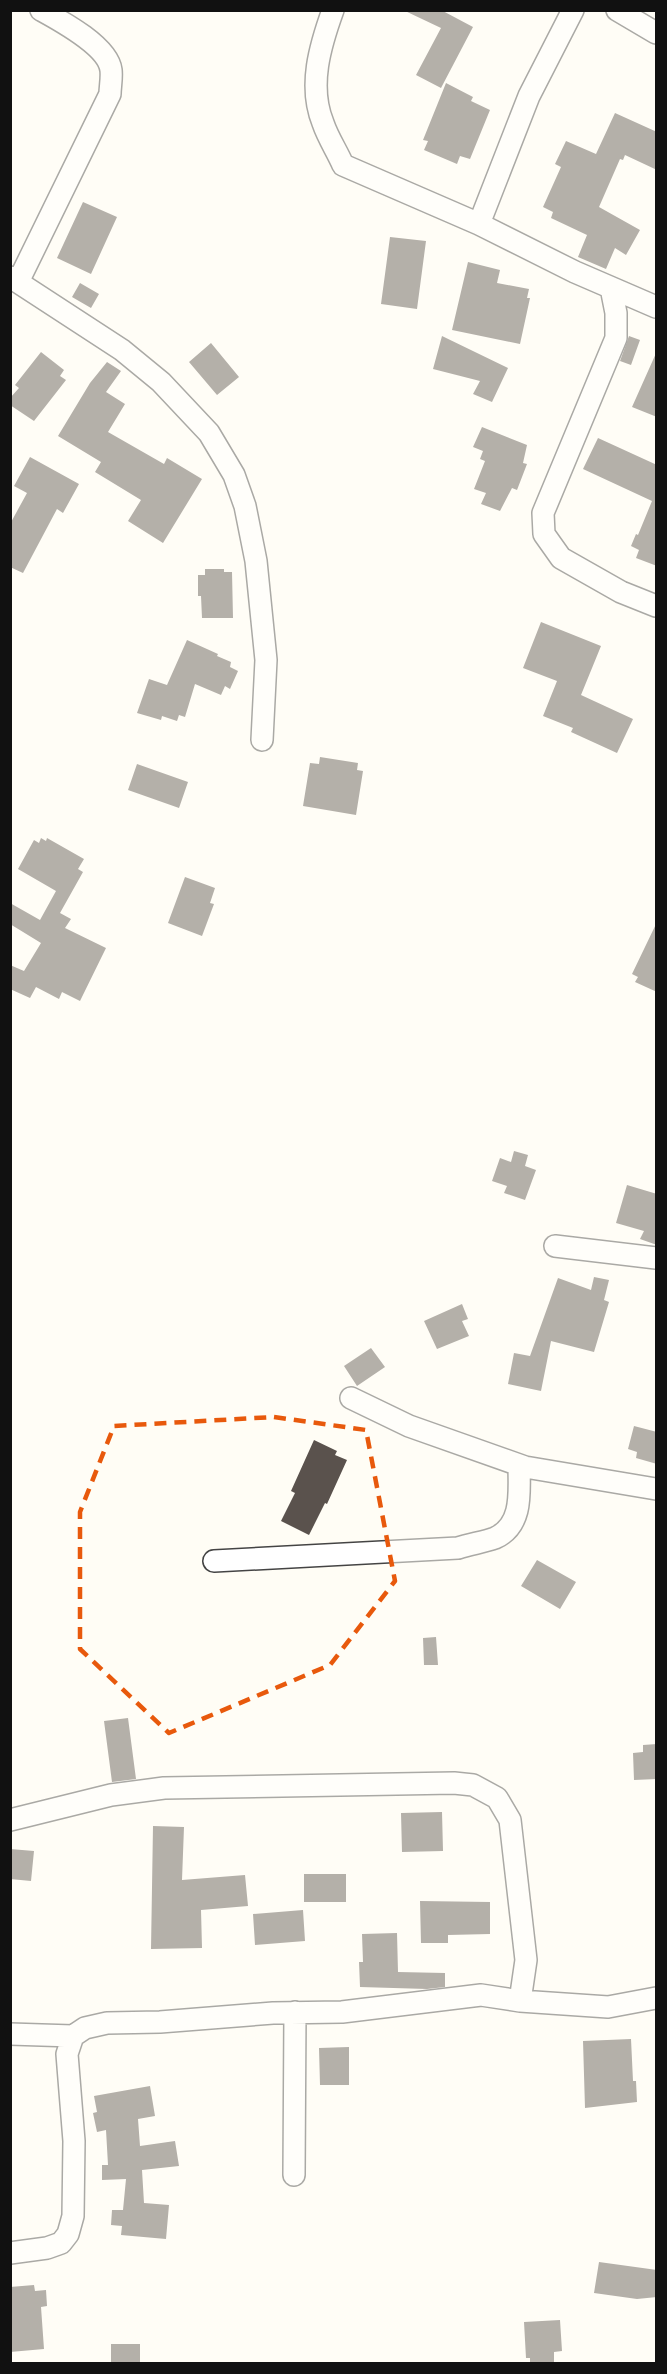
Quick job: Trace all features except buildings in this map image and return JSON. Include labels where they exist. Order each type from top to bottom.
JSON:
[{"type":"street","points":[[41,10],[73,27],[101,53],[111,68],[110,94],[14,280],[122,351],[161,382],[209,434],[234,475],[245,506],[256,561],[266,660],[262,740]]},
{"type":"street","points":[[333,10],[321,44],[315,82],[322,122],[343,165],[480,224],[575,272],[657,307]]},
{"type":"street","points":[[480,224],[529,96],[573,10]]},
{"type":"street","points":[[617,10],[657,33]]},
{"type":"street","points":[[611,288],[616,313],[616,338],[543,513],[544,534],[561,558],[621,592],[657,606]]},
{"type":"street","points":[[555,1246],[657,1258]]},
{"type":"street","points":[[351,1398],[409,1426],[519,1465],[657,1489]]},
{"type":"street","points":[[214,1561],[458,1548],[497,1537],[509,1528],[518,1511],[519,1465]]},
{"type":"street","points":[[10,1820],[111,1795],[164,1788],[454,1783],[473,1785],[497,1798],[510,1820],[526,1960],[520,2001]]},
{"type":"street","points":[[10,2253],[46,2248],[61,2243],[68,2234],[73,2216],[74,2141],[68,2054],[74,2036],[85,2028],[107,2023],[295,2012],[342,2012],[481,1995],[520,2001],[608,2007],[657,1998]]},
{"type":"street","points":[[294,2175],[295,2012]]},
{"type":"street","points":[[10,2034],[74,2036]]},
{"type":"highlighted area","points":[[274,1417],[366,1430],[395,1581],[330,1665],[169,1733],[80,1649],[80,1512],[114,1426]]}]
